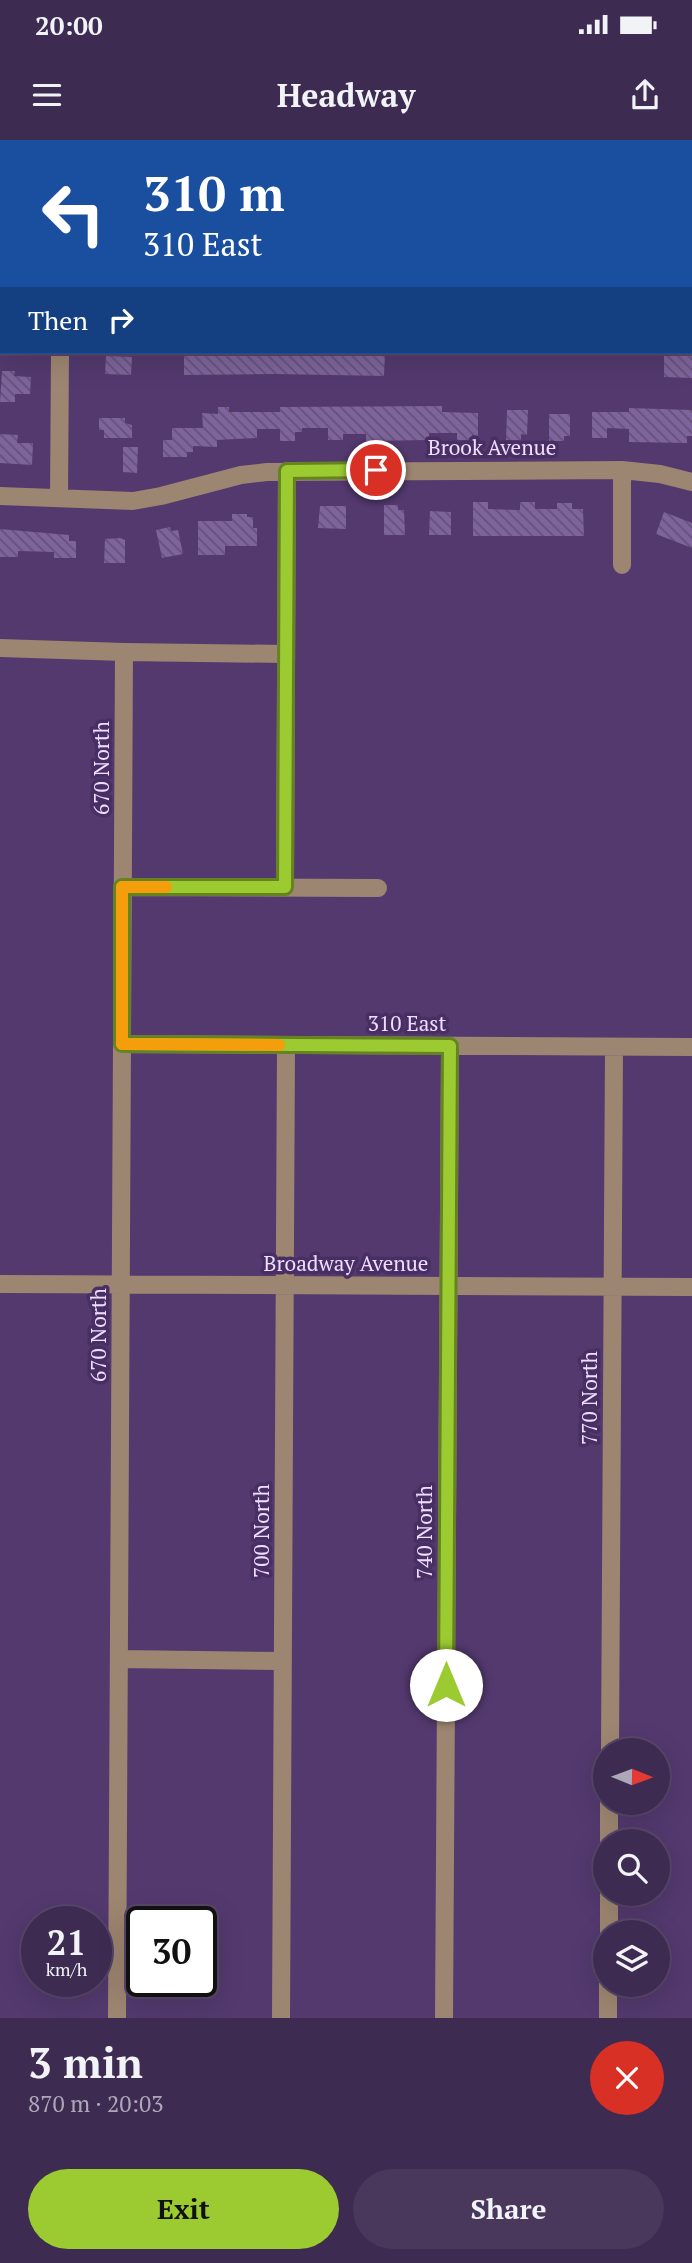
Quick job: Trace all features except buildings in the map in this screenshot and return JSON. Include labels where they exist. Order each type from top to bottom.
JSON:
[{"type":"street","points":[[59,498],[60,354]]},
{"type":"street","points":[[622,470],[622,565]]},
{"type":"street","name":"Brook Avenue","points":[[0,496],[148,499],[241,475],[287,471],[622,470],[660,474],[692,482]]},
{"type":"street","points":[[285,887],[287,471]]},
{"type":"street","points":[[0,648],[286,654]]},
{"type":"street","name":"670 North","points":[[117,2018],[124,652]]},
{"type":"street","points":[[122,887],[378,888]]},
{"type":"street","name":"310 East","points":[[122,1044],[692,1047]]},
{"type":"street","name":"700 North","points":[[281,2018],[286,1045]]},
{"type":"street","name":"740 North","points":[[444,2018],[450,1046]]},
{"type":"street","name":"770 North","points":[[610,1738],[614,1047]]},
{"type":"street","name":"Broadway Avenue","points":[[0,1284],[692,1287]]},
{"type":"street","points":[[119,1659],[283,1661]]},
{"type":"street","points":[[608,1997],[608,2018]]},
{"type":"slow traffic","points":[[166,887],[122,887],[122,1044],[279,1045]]},
{"type":"route","points":[[376,470],[287,471],[285,887],[122,887],[122,1044],[450,1046],[446,1685]]}]
